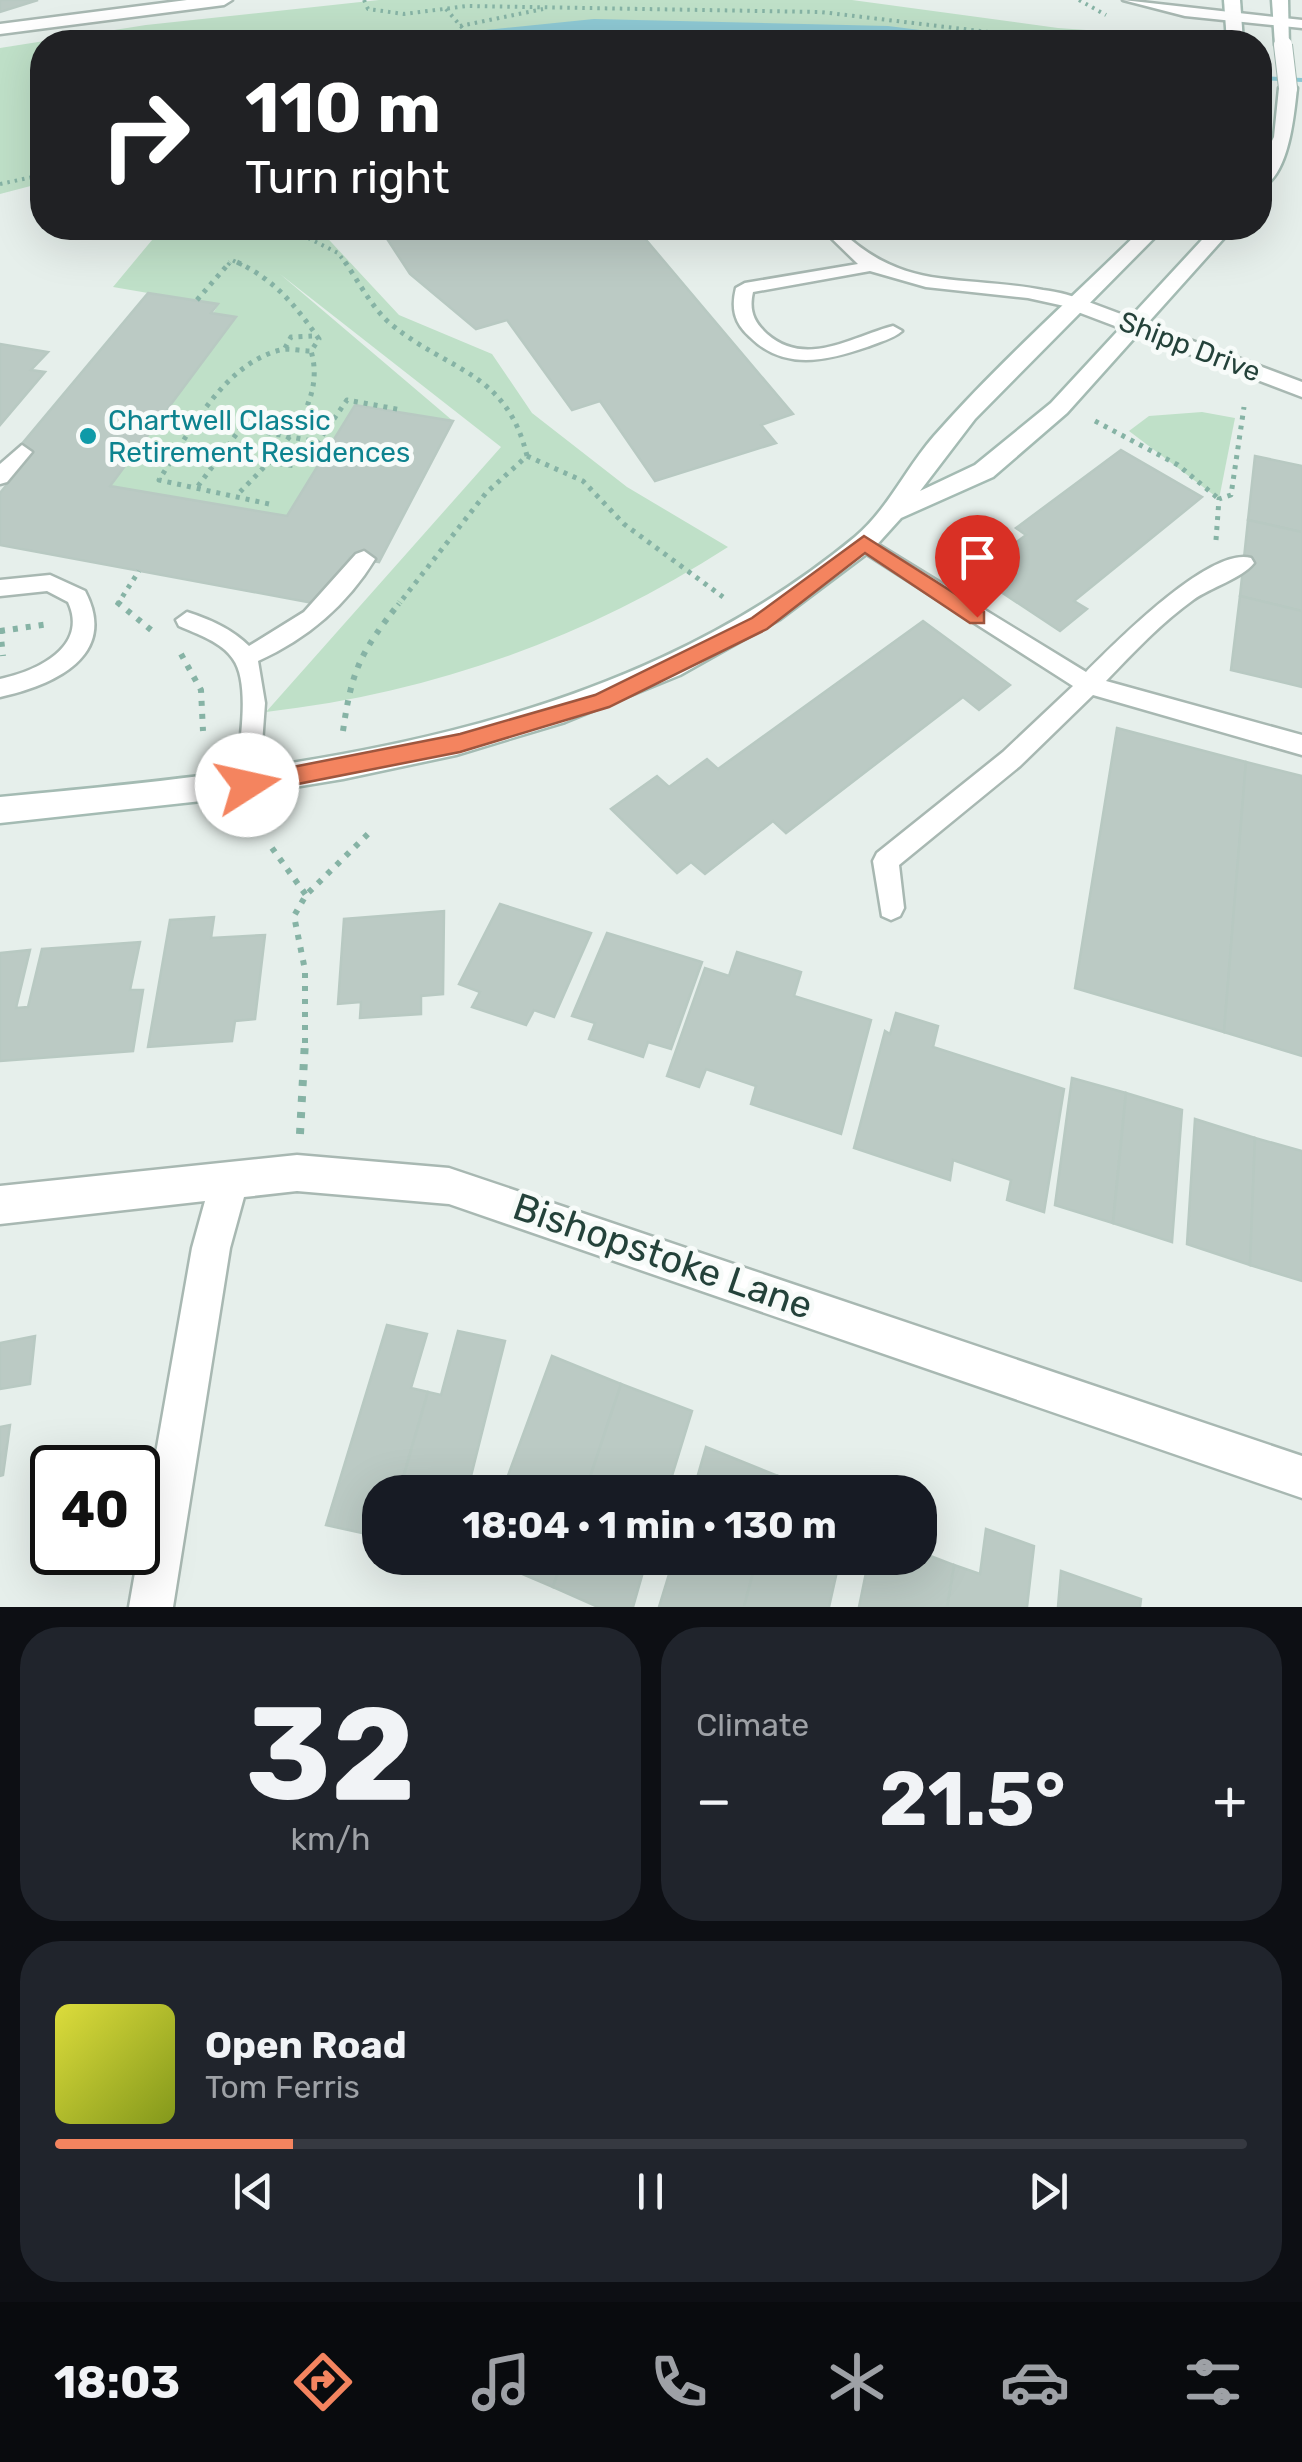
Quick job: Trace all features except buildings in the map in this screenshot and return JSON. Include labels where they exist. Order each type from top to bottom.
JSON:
[{"type":"street","points":[[0,29],[144,4],[224,0]]},
{"type":"street","points":[[1272,158],[1283,136],[1288,88],[1280,0]]},
{"type":"street","points":[[0,810],[247,785],[460,743],[601,701],[760,624],[864,543],[899,510],[939,445],[1142,240]]},
{"type":"street","points":[[899,510],[984,470],[1058,408],[1212,240]]},
{"type":"street","name":"Shipp Drive","points":[[1078,304],[1302,390]]},
{"type":"street","name":"Bishopstoke Lane","points":[[0,1205],[296,1173],[449,1186],[1302,1476]]},
{"type":"street","points":[[151,1607],[210,1248],[229,1183]]},
{"type":"lane","points":[[1130,0],[1232,9],[1302,24]]},
{"type":"lane","points":[[843,240],[868,262],[929,279],[1045,292],[1078,304]]},
{"type":"lane","points":[[868,262],[864,268],[833,276],[745,288],[739,307],[744,321],[768,348],[790,358],[893,331]]},
{"type":"lane","points":[[0,476],[22,452]]},
{"type":"lane","points":[[864,543],[1089,685],[1302,745]]},
{"type":"lane","points":[[245,657],[295,634],[339,597],[364,559]]},
{"type":"lane","points":[[892,908],[886,861],[1049,726],[1206,576],[1243,562]]},
{"type":"lane","points":[[0,588],[50,583],[77,596],[86,620],[81,640],[65,659],[42,675],[0,688]]},
{"type":"lane","points":[[187,620],[220,635],[245,657],[253,684],[247,785]]},
{"type":"path","points":[[364,0],[368,9],[383,13],[548,7],[821,12],[972,30]]},
{"type":"path","points":[[445,8],[462,28],[548,7]]},
{"type":"path","points":[[0,184],[30,178]]},
{"type":"path","points":[[312,240],[338,253],[390,324],[488,383],[519,422],[527,456]]},
{"type":"path","points":[[197,300],[232,260],[245,263],[287,294],[313,336]]},
{"type":"path","points":[[286,348],[290,337],[313,336],[319,339],[318,345],[310,352]]},
{"type":"path","points":[[269,504],[238,494],[159,480],[198,420],[252,363],[286,348],[310,352]]},
{"type":"path","points":[[238,494],[270,462],[306,409],[318,374],[310,352]]},
{"type":"path","points":[[198,420],[318,442],[348,400],[402,410]]},
{"type":"path","points":[[1218,499],[1230,494],[1244,407]]},
{"type":"path","points":[[1095,420],[1178,465],[1218,499],[1220,528],[1206,576]]},
{"type":"path","points":[[198,486],[240,428]]},
{"type":"path","points":[[180,448],[295,466]]},
{"type":"path","points":[[527,456],[583,481],[650,546],[760,624]]},
{"type":"path","points":[[337,769],[350,684],[362,650],[486,494],[527,456]]},
{"type":"path","points":[[0,630],[86,620]]},
{"type":"path","points":[[296,1173],[307,1008],[306,970],[294,916],[306,895],[370,832]]},
{"type":"path","points":[[272,848],[306,895]]},
{"type":"green space","points":[[379,0],[852,0],[1086,30],[114,30]]},
{"type":"green space","points":[[30,43],[30,186],[0,194],[0,48]]},
{"type":"green space","points":[[152,240],[329,240],[399,315],[492,354],[532,413],[627,487],[728,547],[620,608],[507,656],[389,691],[266,712],[501,447],[280,274],[453,421],[355,405],[287,516],[110,486],[218,305],[113,287]]},
{"type":"green space","points":[[1202,412],[1235,418],[1219,499],[1129,431],[1149,416]]},
{"type":"water","points":[[594,19],[920,30],[486,30]]},
{"type":"waterway","points":[[1272,79],[1302,80]]},
{"type":"place","name":"Chartwell Classic Retirement Residences","points":[[88,436]]},
{"type":"route","points":[[247,785],[460,743],[601,701],[760,624],[864,543],[977,617]]}]
